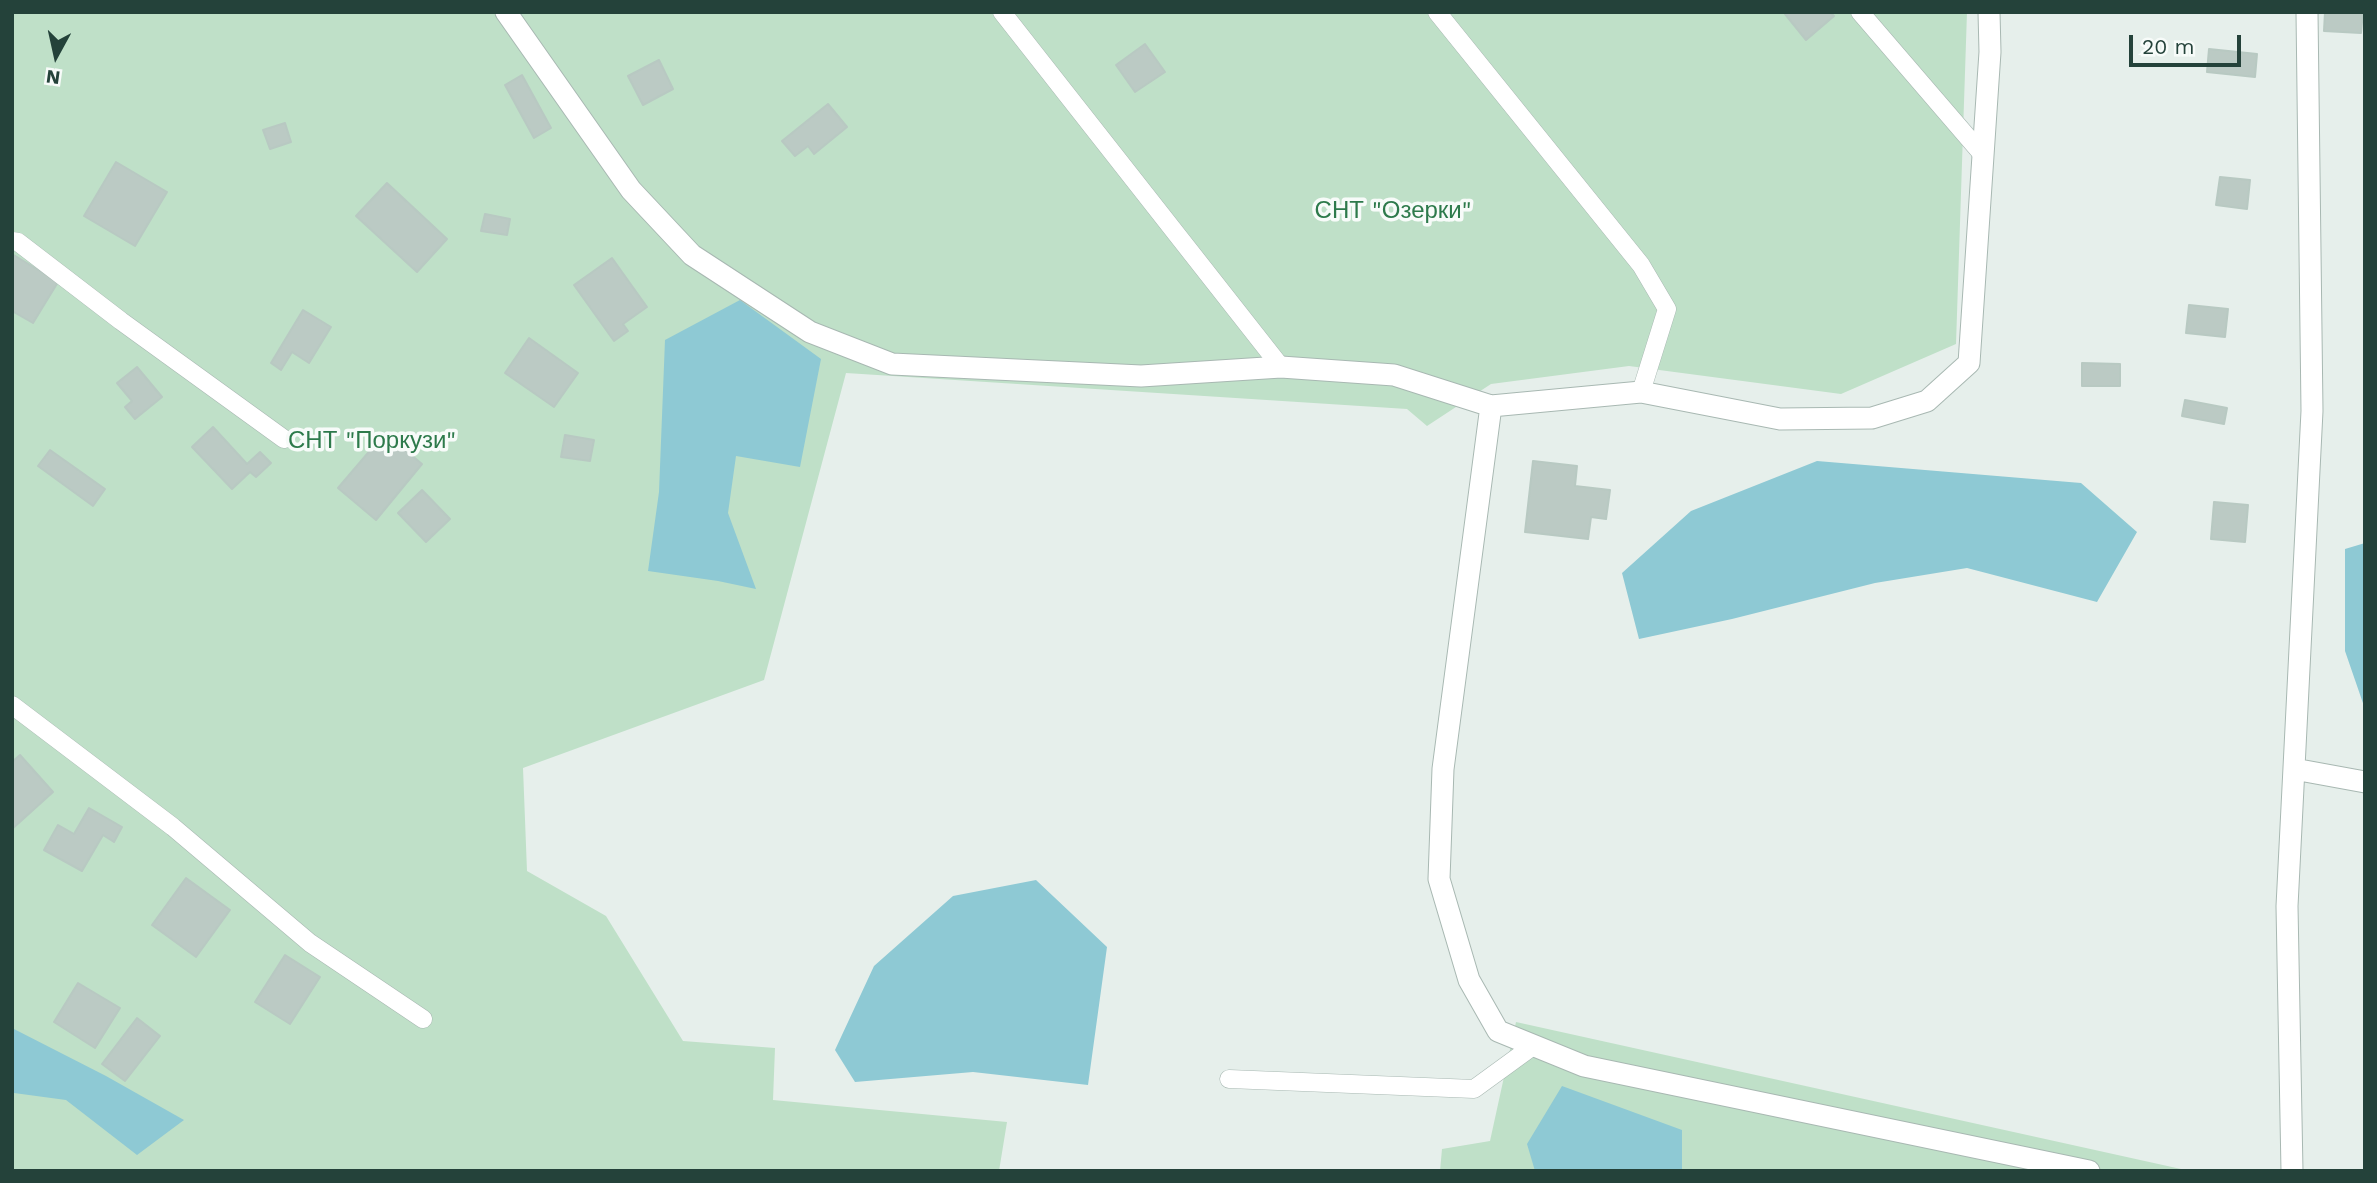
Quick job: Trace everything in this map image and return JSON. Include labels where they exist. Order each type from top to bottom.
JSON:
[{"type":"street","points":[[506,12],[640,200],[692,254],[810,332],[892,364],[1141,376],[1281,367],[1394,375],[1491,406],[1641,392],[1780,419],[1872,418],[1927,401],[1969,363],[1990,52],[1989,12]]},
{"type":"street","points":[[2292,1171],[2287,906],[2312,411],[2307,12]]},
{"type":"street","points":[[1491,406],[1443,769],[1439,879],[1469,980],[1498,1031],[1584,1066],[2089,1171]]},
{"type":"street","points":[[2294,769],[2365,782]]},
{"type":"lane","points":[[1002,12],[1281,367]]},
{"type":"lane","points":[[1437,12],[1642,265],[1667,309],[1641,392]]},
{"type":"lane","points":[[1860,12],[1983,155]]},
{"type":"lane","points":[[12,241],[284,439]]},
{"type":"lane","points":[[12,705],[173,827],[310,943],[423,1019]]},
{"type":"lane","points":[[1229,1079],[1474,1089],[1533,1045]]},
{"type":"green space","points":[[12,12],[1967,12],[1956,344],[1841,394],[1629,366],[1491,384],[1427,426],[1407,409],[846,373],[764,680],[523,768],[527,871],[606,916],[683,1041],[775,1048],[773,1100],[1007,1122],[999,1171],[12,1171]]},
{"type":"green space","points":[[1516,1022],[2190,1171],[1440,1171],[1442,1149],[1490,1141]]},
{"type":"water","points":[[740,300],[821,359],[800,467],[736,456],[728,513],[756,589],[648,571],[659,492],[665,340]]},
{"type":"water","points":[[1817,461],[2081,483],[2137,532],[2097,602],[1967,568],[1875,583],[1639,639],[1622,573],[1691,511]]},
{"type":"water","points":[[2365,543],[2365,709],[2345,651],[2345,549]]},
{"type":"water","points":[[1036,880],[1107,947],[1088,1085],[973,1072],[855,1082],[835,1050],[874,966],[953,896]]},
{"type":"water","points":[[12,1028],[184,1120],[137,1155],[66,1100],[14,1093]]},
{"type":"water","points":[[1562,1086],[1682,1130],[1682,1171],[1535,1171],[1527,1144]]},
{"type":"building","points":[[1830,12],[1834,16],[1806,40],[1785,14]]},
{"type":"building","points":[[2325,12],[2363,12],[2361,33],[2324,31]]},
{"type":"building","points":[[1145,44],[1165,72],[1135,92],[1116,65]]},
{"type":"building","points":[[2209,49],[2257,54],[2255,77],[2207,72]]},
{"type":"building","points":[[659,60],[673,89],[643,105],[628,76]]},
{"type":"building","points":[[522,75],[551,128],[534,138],[505,85]]},
{"type":"building","points":[[828,104],[847,127],[814,154],[808,146],[795,156],[782,141]]},
{"type":"building","points":[[285,123],[291,142],[270,149],[263,130]]},
{"type":"building","points":[[116,162],[167,192],[135,246],[84,216]]},
{"type":"building","points":[[2220,177],[2250,180],[2247,209],[2216,205]]},
{"type":"building","points":[[387,183],[447,239],[417,272],[356,216]]},
{"type":"building","points":[[485,214],[510,219],[507,235],[481,231]]},
{"type":"building","points":[[12,254],[58,282],[33,323],[12,311]]},
{"type":"building","points":[[612,258],[647,307],[623,324],[628,331],[614,341],[574,285]]},
{"type":"building","points":[[2189,305],[2228,309],[2225,337],[2186,333]]},
{"type":"building","points":[[303,310],[331,327],[309,363],[292,352],[281,370],[271,363]]},
{"type":"building","points":[[529,338],[578,373],[554,407],[505,373]]},
{"type":"building","points":[[2082,363],[2120,364],[2120,386],[2082,386]]},
{"type":"building","points":[[137,367],[162,397],[135,419],[125,407],[132,401],[117,383]]},
{"type":"building","points":[[2185,400],[2227,408],[2224,424],[2182,416]]},
{"type":"building","points":[[213,427],[247,464],[260,452],[271,463],[256,477],[250,472],[232,489],[192,447]]},
{"type":"building","points":[[385,433],[422,464],[376,520],[338,488]]},
{"type":"building","points":[[565,435],[594,440],[590,461],[561,457]]},
{"type":"building","points":[[50,450],[105,489],[93,506],[38,466]]},
{"type":"building","points":[[1533,461],[1577,466],[1575,486],[1610,490],[1606,519],[1591,517],[1588,539],[1525,532]]},
{"type":"building","points":[[422,490],[450,519],[426,542],[398,513]]},
{"type":"building","points":[[2214,502],[2248,505],[2245,542],[2211,539]]},
{"type":"building","points":[[20,755],[53,792],[12,829],[12,762]]},
{"type":"building","points":[[89,808],[122,827],[114,842],[103,835],[82,871],[44,850],[58,825],[74,834]]},
{"type":"building","points":[[186,878],[230,910],[196,957],[152,925]]},
{"type":"building","points":[[285,955],[320,977],[290,1024],[255,1002]]},
{"type":"building","points":[[78,983],[120,1008],[95,1048],[54,1022]]},
{"type":"building","points":[[137,1018],[160,1036],[125,1081],[102,1064]]},
{"type":"park label","name":"СНТ \"Озерки\"","points":[[1393,211]]},
{"type":"park label","name":"СНТ \"Поркузи\"","points":[[372,441]]}]
